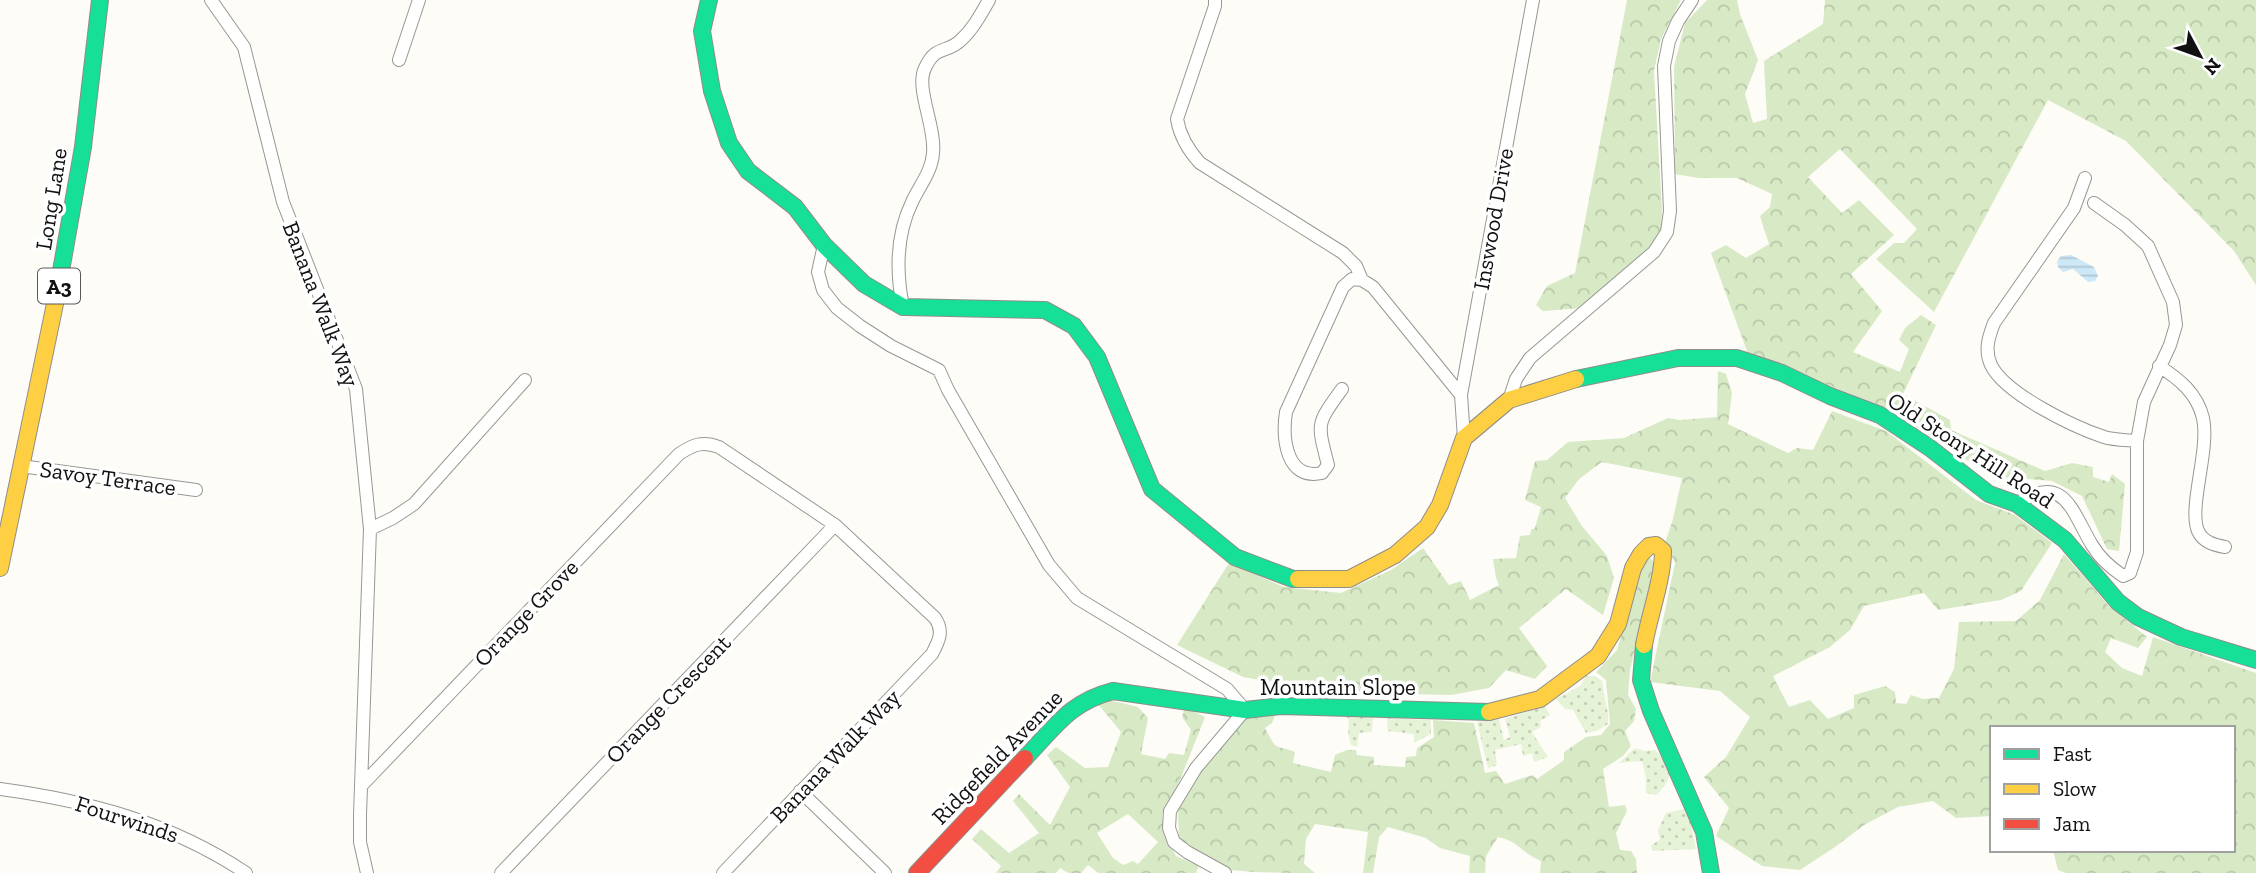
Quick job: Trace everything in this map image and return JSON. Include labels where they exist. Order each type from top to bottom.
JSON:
[{"type":"street","name":"Long Lane","points":[[0,568],[67,248],[83,147],[100,0]]},
{"type":"street","name":"Banana Walk Way","points":[[211,0],[244,47],[283,202],[356,389],[370,529],[360,842],[367,873]]},
{"type":"street","points":[[399,60],[419,0]]},
{"type":"street","name":"Old Stony Hill Road","points":[[709,0],[702,31],[712,91],[729,143],[748,171],[795,207],[824,245],[864,284],[903,307],[1045,310],[1074,326],[1097,357],[1152,489],[1235,557],[1293,579],[1349,579],[1395,555],[1427,527],[1440,505],[1464,438],[1509,400],[1581,377],[1678,358],[1737,358],[1782,373],[1830,396],[1880,415],[1930,448],[1989,494],[2017,504],[2065,540],[2118,602],[2138,617],[2181,637],[2256,660]]},
{"type":"street","points":[[903,307],[898,280],[898,259],[906,216],[929,170],[933,154],[933,130],[922,88],[923,72],[932,54],[959,43],[989,0]]},
{"type":"street","points":[[1215,0],[1177,119],[1179,131],[1200,163],[1343,253],[1356,266],[1362,280]]},
{"type":"street","name":"Inswood Drive","points":[[1464,438],[1461,395],[1534,0]]},
{"type":"street","points":[[1509,400],[1516,379],[1530,358],[1654,252],[1667,232],[1670,211],[1664,66],[1669,41],[1692,0]]},
{"type":"street","points":[[2085,178],[2074,208],[1994,323],[1987,344],[1991,365],[2005,381],[2031,402],[2076,426],[2107,438],[2137,441]]},
{"type":"street","points":[[2017,504],[2039,493],[2049,492],[2064,499],[2077,514],[2092,546],[2105,562],[2123,576],[2130,573],[2137,552],[2137,441],[2144,402],[2171,345],[2176,325],[2174,302],[2148,246],[2094,203]]},
{"type":"street","name":"Mountain Slope","points":[[824,245],[818,272],[823,290],[837,308],[860,326],[939,370],[961,414],[1049,565],[1077,598],[1227,689],[1245,710],[1281,706],[1494,712],[1540,699],[1598,656],[1618,624],[1633,568],[1641,554],[1649,546],[1656,545],[1663,551],[1663,561],[1649,615],[1641,680],[1651,711],[1704,832],[1711,873]]},
{"type":"street","points":[[1342,389],[1321,418],[1320,433],[1328,465],[1322,473],[1309,476],[1298,470],[1290,456],[1283,429],[1286,412],[1343,287],[1352,279],[1362,280],[1373,287],[1461,395]]},
{"type":"street","points":[[2159,366],[2182,381],[2194,397],[2203,418],[2205,439],[2195,520],[2199,534],[2211,544],[2225,547]]},
{"type":"street","points":[[370,529],[414,504],[525,380]]},
{"type":"street","name":"Orange Grove","points":[[362,785],[679,454],[694,444],[708,443],[719,447],[835,524]]},
{"type":"street","name":"Savoy Terrace","points":[[21,466],[196,489]]},
{"type":"street","name":"Banana Walk Way","points":[[723,873],[932,654],[941,635],[934,618],[835,524]]},
{"type":"street","name":"Orange Crescent","points":[[501,873],[835,524]]},
{"type":"street","name":"Ridgefield Avenue","points":[[917,873],[1075,706],[1093,696],[1113,691],[1245,710]]},
{"type":"street","points":[[1226,873],[1174,842],[1169,828],[1170,811],[1196,768],[1245,710]]},
{"type":"street","name":"Fourwinds","points":[[0,789],[55,797],[125,814],[189,840],[246,873]]},
{"type":"street","points":[[800,792],[885,873]]},
{"type":"green space","points":[[1627,0],[1681,0],[1661,39],[1654,71],[1661,232],[1650,251],[1582,308],[1543,311],[1536,305],[1547,286],[1575,273]]},
{"type":"green space","points":[[1707,0],[1737,0],[1758,60],[1745,94],[1753,123],[1767,119],[1764,61],[1823,24],[1825,0],[2256,0],[2256,285],[2234,251],[2126,141],[2048,100],[1934,312],[1876,259],[1894,243],[1904,243],[1917,229],[1840,149],[1808,177],[1842,213],[1859,200],[1894,235],[1851,274],[1882,311],[1853,352],[1900,372],[1909,349],[1899,340],[1905,328],[1921,315],[1936,325],[1903,394],[1950,420],[1951,430],[2045,471],[2072,463],[2093,467],[2093,477],[2109,482],[2112,474],[2125,484],[2119,551],[2107,549],[2082,496],[2052,481],[1991,476],[1887,408],[1748,354],[1711,253],[1726,245],[1746,258],[1769,244],[1760,216],[1770,207],[1772,194],[1737,178],[1699,178],[1675,174],[1674,67],[1685,23]]},
{"type":"green space","points":[[1718,371],[1726,374],[1732,393],[1728,424],[1788,453],[1797,448],[1813,450],[1832,411],[1886,431],[1976,500],[2015,515],[2052,543],[2021,591],[2001,600],[1938,610],[1924,593],[1864,606],[1850,630],[1830,647],[1773,676],[1789,707],[1810,700],[1828,719],[1854,708],[1854,695],[1885,686],[1895,692],[1896,703],[1906,704],[1911,695],[1923,699],[1939,698],[1954,669],[1959,622],[2016,621],[2040,600],[2064,554],[2108,605],[2147,637],[2138,648],[2111,638],[2105,652],[2122,668],[2142,676],[2153,637],[2256,673],[2256,873],[2066,873],[2058,870],[2054,852],[2235,852],[2235,726],[1990,726],[1990,816],[1956,818],[1933,801],[1898,807],[1864,825],[1800,870],[1762,866],[1716,836],[1729,808],[1704,777],[1726,757],[1750,717],[1720,691],[1650,682],[1675,563],[1665,543],[1682,478],[1602,462],[1579,479],[1565,498],[1582,526],[1607,556],[1614,578],[1603,615],[1566,589],[1519,628],[1547,666],[1535,679],[1506,670],[1489,688],[1451,695],[1326,692],[1243,677],[1177,645],[1229,563],[1284,587],[1341,593],[1391,570],[1423,548],[1449,585],[1461,581],[1470,600],[1499,585],[1493,559],[1516,558],[1520,536],[1530,535],[1535,528],[1541,507],[1525,500],[1535,461],[1547,460],[1568,442],[1624,438],[1668,418],[1680,420],[1717,417]]},
{"type":"green space","points":[[1649,557],[1655,563],[1630,670],[1628,695],[1636,709],[1634,721],[1625,731],[1631,746],[1623,756],[1603,769],[1609,807],[1625,805],[1627,811],[1616,833],[1620,850],[1631,851],[1636,859],[1637,873],[1540,873],[1541,861],[1511,841],[1498,837],[1486,856],[1485,873],[1469,873],[1470,856],[1440,848],[1426,838],[1388,827],[1379,837],[1373,873],[1363,873],[1368,832],[1315,824],[1306,839],[1304,864],[1315,873],[1232,870],[1211,861],[1179,840],[1178,811],[1204,763],[1243,720],[1254,715],[1275,716],[1272,723],[1265,728],[1277,746],[1295,752],[1293,763],[1331,772],[1335,755],[1347,750],[1356,750],[1357,755],[1374,757],[1374,765],[1405,767],[1406,757],[1416,756],[1417,748],[1434,737],[1433,720],[1474,723],[1485,773],[1496,771],[1505,784],[1532,775],[1537,779],[1564,760],[1564,752],[1586,737],[1601,735],[1610,724],[1606,680],[1596,672],[1617,650],[1641,566]]},
{"type":"green space","points":[[1586,676],[1595,676],[1602,681],[1608,724],[1597,731],[1586,733],[1573,710],[1565,709],[1556,699],[1580,686]]},
{"type":"green space","points":[[1109,700],[1138,707],[1148,718],[1141,754],[1165,759],[1169,753],[1184,755],[1191,730],[1182,717],[1185,707],[1205,717],[1180,780],[1162,815],[1164,834],[1176,856],[1199,866],[1196,873],[1098,873],[1088,865],[1081,873],[1068,873],[1060,868],[1056,873],[996,873],[1001,866],[972,839],[981,829],[1009,853],[1039,833],[1013,801],[1019,794],[1050,825],[1070,787],[1047,755],[1056,747],[1085,768],[1108,767],[1121,732],[1097,703]],"holes":[[[1128,814],[1158,842],[1138,864],[1133,861],[1123,865],[1113,858],[1097,833]]]},
{"type":"green space","points":[[1545,706],[1550,715],[1540,721],[1541,727],[1532,732],[1548,757],[1534,762],[1532,753],[1523,756],[1521,744],[1495,750],[1497,765],[1488,768],[1477,722],[1499,719],[1504,740],[1510,737],[1505,719]]},
{"type":"green space","points":[[1345,716],[1373,717],[1372,732],[1359,733],[1357,747],[1351,745],[1348,734],[1349,719]]},
{"type":"green space","points":[[1387,718],[1431,720],[1431,734],[1414,743],[1414,734],[1388,731]]},
{"type":"green space","points":[[1635,748],[1655,750],[1668,767],[1669,778],[1656,795],[1646,793],[1642,761],[1619,763]]},
{"type":"green space","points":[[1684,809],[1691,823],[1696,849],[1652,851],[1651,845],[1660,840],[1658,830],[1666,813]]},
{"type":"water","points":[[2071,255],[2094,267],[2098,276],[2095,281],[2088,282],[2073,269],[2063,272],[2058,267],[2057,261],[2061,256]]},
{"type":"traffic: fast","points":[[56,299],[83,147],[100,0]]},
{"type":"traffic: fast","points":[[709,0],[702,31],[712,91],[729,143],[748,171],[795,207],[824,245],[864,284],[903,307],[1045,310],[1074,326],[1097,357],[1152,489],[1235,557],[1298,579]]},
{"type":"traffic: fast","points":[[1576,379],[1678,358],[1737,358],[1782,373],[1830,396],[1880,415],[1930,448],[1989,494],[2017,504],[2065,540],[2118,602],[2138,617],[2181,637],[2256,660]]},
{"type":"traffic: fast","points":[[1644,645],[1641,680],[1651,711],[1704,832],[1711,873]]},
{"type":"traffic: fast","points":[[1025,758],[1074,709],[1113,691],[1245,710],[1281,706],[1489,712]]},
{"type":"traffic: slow","points":[[0,568],[56,299]]},
{"type":"traffic: slow","points":[[1298,579],[1349,579],[1395,555],[1427,527],[1440,505],[1464,438],[1509,400],[1576,379]]},
{"type":"traffic: slow","points":[[1489,712],[1540,699],[1598,656],[1618,624],[1633,568],[1641,554],[1649,546],[1656,545],[1663,551],[1662,562],[1644,645]]},
{"type":"traffic: jam","points":[[917,873],[1025,758]]}]
